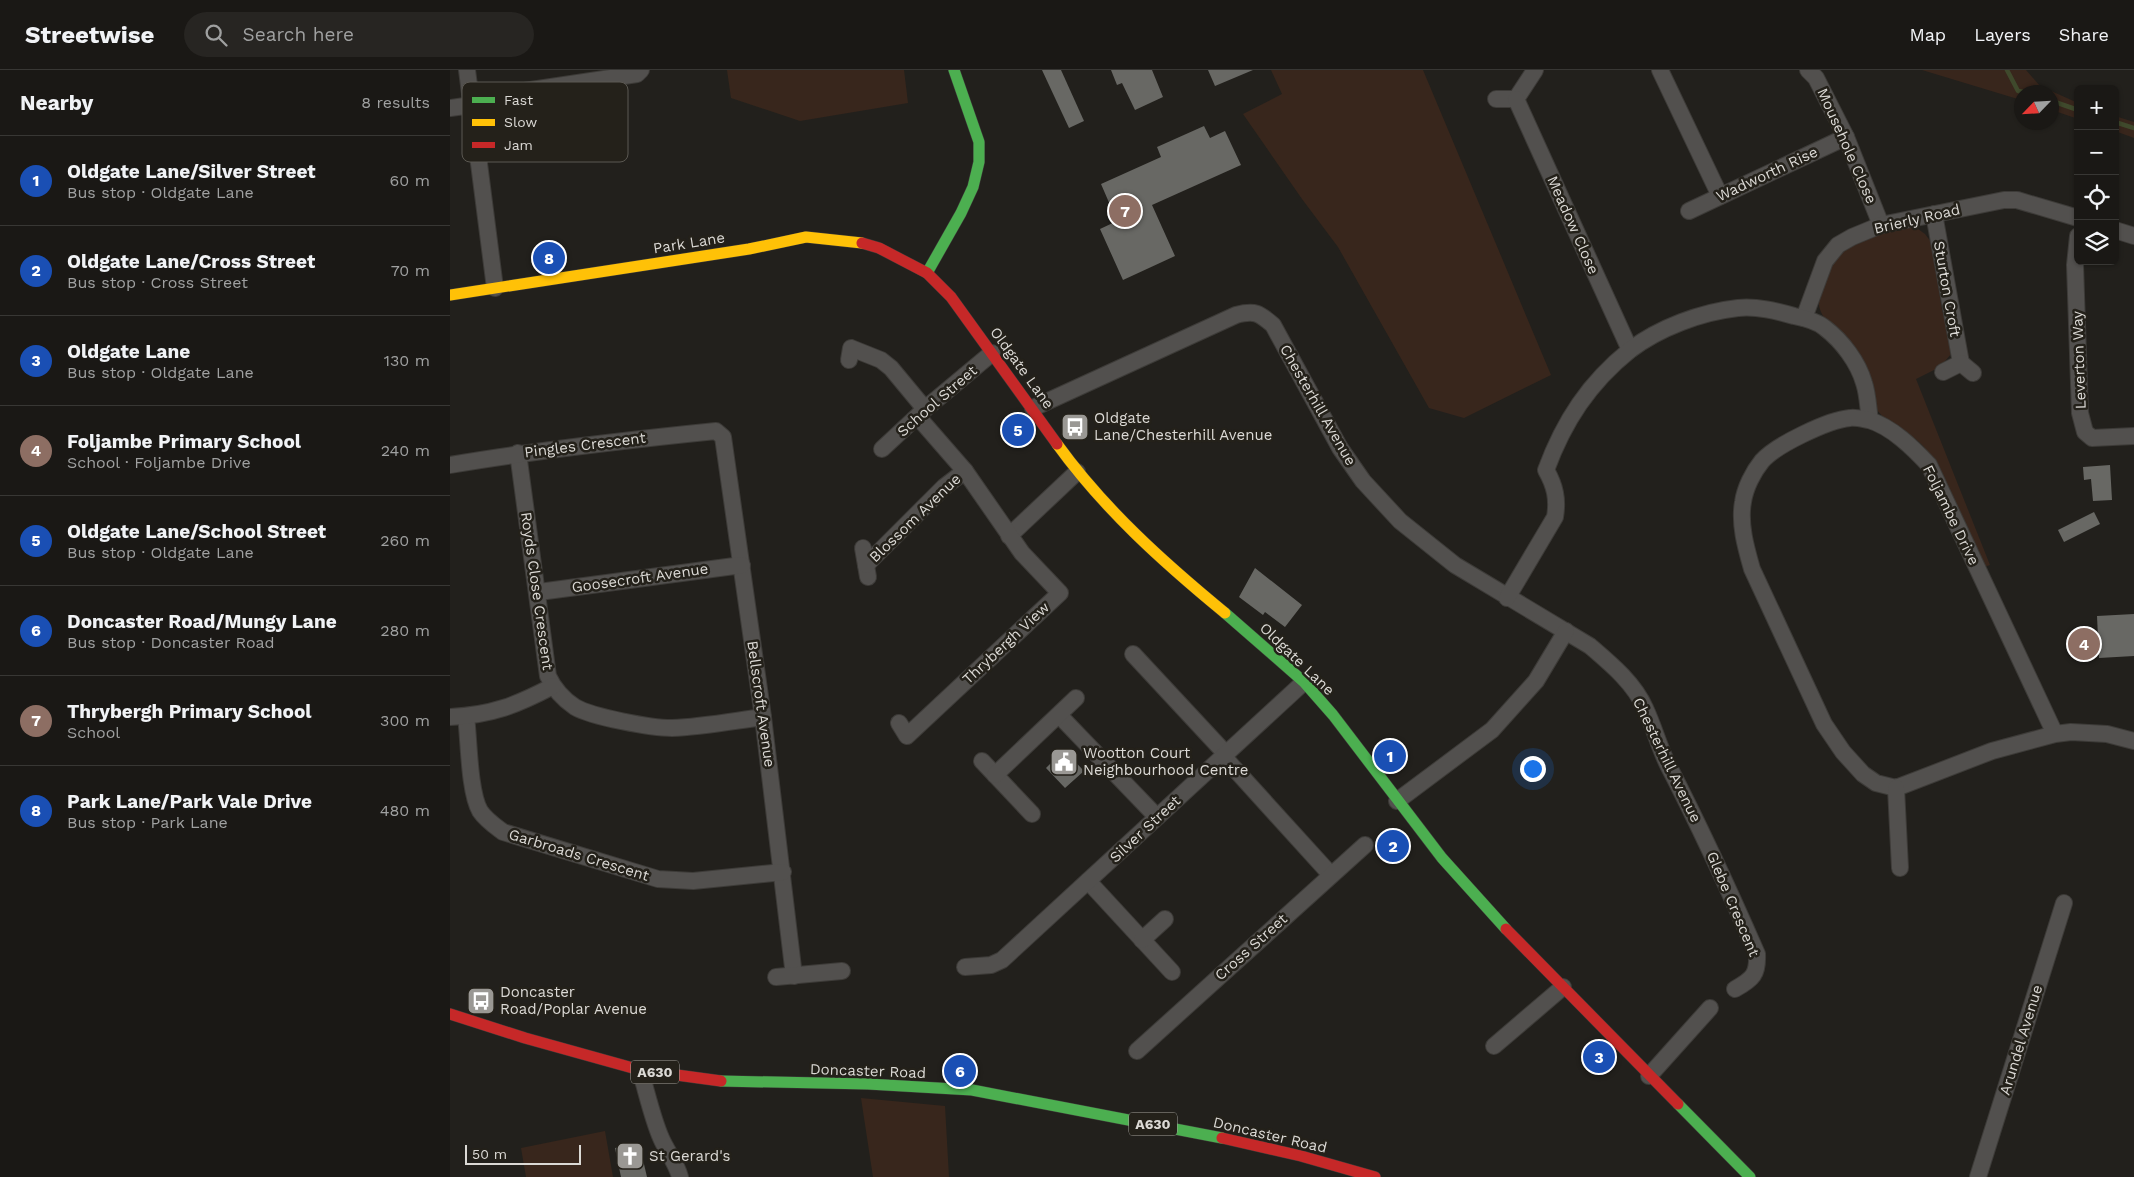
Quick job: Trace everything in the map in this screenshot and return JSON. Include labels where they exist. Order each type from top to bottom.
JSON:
[{"type":"street","points":[[590,82],[637,74],[641,70]]},
{"type":"street","points":[[927,273],[962,212],[973,187],[979,162],[979,142],[954,70]]},
{"type":"street","points":[[1496,99],[1516,99],[1535,70]]},
{"type":"street","points":[[1660,70],[1720,196]]},
{"type":"street","name":"Mousehole Close","points":[[1808,70],[1816,78],[1846,137],[1881,225]]},
{"type":"street","name":"Meadow Close","points":[[1516,99],[1630,350]]},
{"type":"street","name":"Wadworth Rise","points":[[1689,211],[1846,137]]},
{"type":"street","points":[[479,162],[495,288]]},
{"type":"street","name":"Brierly Road","points":[[1804,318],[1825,261],[1838,245],[1881,225],[2004,200],[2017,200],[2074,217]]},
{"type":"street","name":"Sturton Croft","points":[[1934,214],[1967,368],[1943,372]]},
{"type":"street","points":[[2119,231],[2134,236]]},
{"type":"street","name":"Park Lane","points":[[450,295],[749,249],[806,237],[858,242],[872,246],[927,273]]},
{"type":"street","name":"Leverton Way","points":[[2076,265],[2080,413],[2085,432],[2092,438],[2134,436]]},
{"type":"street","name":"Oldgate Lane","points":[[927,273],[951,296],[1078,472],[1115,515],[1153,552],[1304,682],[1333,715],[1442,858],[1488,912],[1750,1177]]},
{"type":"street","points":[[1508,598],[1555,517],[1557,503],[1554,483],[1546,470],[1563,428],[1577,404],[1630,350],[1665,329],[1708,314],[1739,308],[1768,309],[1804,318],[1824,327],[1841,342],[1854,362],[1864,383],[1870,420]]},
{"type":"street","name":"Chesterhill Avenue","points":[[1032,408],[1236,314],[1247,312],[1261,314],[1273,325],[1323,420],[1363,481],[1400,520],[1448,560],[1590,646],[1624,677],[1644,706],[1666,761],[1706,839]]},
{"type":"street","name":"Thrybergh View","points":[[849,360],[851,348],[881,360],[891,368],[965,470],[1009,536],[1022,553],[1060,593],[907,736],[899,723]]},
{"type":"street","name":"School Street","points":[[882,449],[992,353]]},
{"type":"street","name":"Foljambe Drive","points":[[1896,788],[1876,783],[1863,774],[1843,752],[1824,724],[1752,569],[1743,524],[1743,502],[1750,479],[1762,461],[1775,449],[1826,424],[1851,417],[1870,420],[1913,448],[1928,466],[2055,734]]},
{"type":"street","name":"Pingles Crescent","points":[[450,465],[518,453],[716,431],[721,433]]},
{"type":"street","name":"Bellscroft Avenue","points":[[721,433],[724,437],[763,717],[794,976]]},
{"type":"street","name":"Royds Close Crescent","points":[[518,453],[548,676],[553,686],[564,699],[576,708],[589,713],[670,728],[763,717]]},
{"type":"street","name":"Blossom Avenue","points":[[863,548],[867,571],[944,487],[965,470]]},
{"type":"street","points":[[1009,536],[1078,472]]},
{"type":"street","name":"Goosecroft Avenue","points":[[538,592],[742,565]]},
{"type":"street","points":[[1397,801],[1492,730],[1536,681],[1566,631]]},
{"type":"street","points":[[1133,654],[1331,875]]},
{"type":"street","name":"Silver Street","points":[[965,967],[990,965],[1002,960],[1304,682]]},
{"type":"street","points":[[458,716],[501,710],[520,703],[553,686]]},
{"type":"street","points":[[995,775],[1076,698]]},
{"type":"street","points":[[1060,715],[1157,817]]},
{"type":"street","name":"Garbroads Crescent","points":[[458,716],[475,797],[480,811],[503,832],[658,879],[693,881],[782,872]]},
{"type":"street","points":[[1900,868],[1896,788],[1992,751],[2055,734],[2071,732],[2107,734],[2134,741]]},
{"type":"street","points":[[982,761],[1032,814]]},
{"type":"street","name":"Glebe Crescent","points":[[1706,839],[1757,954],[1758,968],[1754,976],[1735,989]]},
{"type":"street","name":"Cross Street","points":[[1137,1051],[1365,845]]},
{"type":"street","points":[[1088,881],[1172,972]]},
{"type":"street","name":"Arundel Avenue","points":[[1978,1177],[2064,903]]},
{"type":"street","points":[[1142,940],[1165,919]]},
{"type":"street","points":[[776,977],[842,971]]},
{"type":"street","points":[[1494,1046],[1564,987]]},
{"type":"street","points":[[1649,1076],[1710,1008]]},
{"type":"street","name":"Doncaster Road","points":[[450,1014],[525,1038],[640,1070],[728,1082],[868,1084],[972,1090],[1083,1110],[1292,1154],[1375,1177]]},
{"type":"street","points":[[640,1070],[657,1127],[680,1177]]},
{"type":"shaded area","points":[[727,70],[904,70],[908,103],[800,121],[731,98]]},
{"type":"shaded area","points":[[1271,70],[1423,70],[1551,375],[1464,418],[1429,408],[1338,247],[1243,114],[1282,94]]},
{"type":"shaded area","points":[[1922,70],[2026,70],[2039,85],[2014,85],[2014,98]]},
{"type":"shaded area","points":[[2059,94],[2074,101],[2074,118],[2059,112]]},
{"type":"shaded area","points":[[2119,117],[2134,122],[2134,138],[2119,132]]},
{"type":"shaded area","points":[[1914,226],[1925,234],[1931,242],[1942,310],[1951,345],[1951,354],[1940,367],[1916,379],[1990,565],[1984,567],[1950,492],[1927,451],[1916,439],[1882,416],[1877,410],[1869,374],[1861,356],[1828,323],[1820,308],[1820,294],[1831,267],[1839,255],[1849,246],[1870,235]]},
{"type":"shaded area","points":[[861,1098],[945,1106],[949,1177],[873,1177]]},
{"type":"shaded area","points":[[605,1131],[613,1177],[526,1177],[521,1148]]},
{"type":"building","points":[[1042,70],[1061,70],[1084,121],[1069,128]]},
{"type":"building","points":[[1111,70],[1152,70],[1163,97],[1135,110],[1122,83],[1117,85]]},
{"type":"building","points":[[1208,70],[1253,70],[1215,86]]},
{"type":"building","points":[[1204,126],[1210,138],[1225,131],[1241,165],[1152,205],[1175,256],[1123,280],[1100,229],[1117,221],[1101,184],[1161,157],[1157,147]]},
{"type":"building","points":[[2110,465],[2112,500],[2093,501],[2091,479],[2084,480],[2083,467]]},
{"type":"building","points":[[2094,512],[2100,524],[2064,542],[2058,530]]},
{"type":"building","points":[[1255,568],[1302,605],[1285,627],[1265,612],[1263,615],[1239,597]]},
{"type":"building","points":[[2134,614],[2134,656],[2099,658],[2097,616]]},
{"type":"building","name":"Wootton Court Neighbourhood Centre","points":[[1064,750],[1084,771],[1065,788],[1046,768]]},
{"type":"building","name":"St Gerard's","points":[[639,1143],[647,1177],[621,1177],[615,1148]]},
{"type":"waterway","points":[[2007,70],[2015,85]]},
{"type":"waterway","points":[[2059,103],[2074,109]]},
{"type":"waterway","points":[[2119,123],[2134,128]]},
{"type":"traffic: fast","points":[[927,273],[961,213],[973,187],[979,162],[979,142],[954,70]]},
{"type":"traffic: fast","points":[[1225,613],[1304,682],[1333,715],[1442,858],[1506,929]]},
{"type":"traffic: fast","points":[[721,1081],[868,1084],[972,1090],[1222,1138]]},
{"type":"traffic: fast","points":[[1678,1104],[1750,1177]]},
{"type":"traffic: slow","points":[[450,295],[749,249],[806,237],[862,243]]},
{"type":"traffic: slow","points":[[1057,444],[1114,513],[1179,574],[1225,613]]},
{"type":"traffic: jam","points":[[862,243],[879,248],[927,273],[951,297],[1057,444]]},
{"type":"traffic: jam","points":[[1506,929],[1678,1104]]},
{"type":"traffic: jam","points":[[450,1014],[525,1038],[640,1070],[721,1081]]},
{"type":"traffic: jam","points":[[1222,1138],[1301,1156],[1375,1177]]},
{"type":"place","name":"Thrybergh Primary School","points":[[1125,211]]},
{"type":"place","name":"Park Lane/Park Vale Drive","points":[[549,258]]},
{"type":"place","name":"Oldgate Lane/Chesterhill Avenue","points":[[1075,427]]},
{"type":"place","name":"Oldgate Lane/School Street","points":[[1018,430]]},
{"type":"place","name":"Foljambe Primary School","points":[[2084,644]]},
{"type":"place","name":"Oldgate Lane/Silver Street","points":[[1390,756]]},
{"type":"place","name":"Wootton Court Neighbourhood Centre","points":[[1064,762]]},
{"type":"place","name":"Oldgate Lane/Cross Street","points":[[1393,846]]},
{"type":"place","name":"Doncaster Road/Poplar Avenue","points":[[481,1001]]},
{"type":"place","name":"Oldgate Lane","points":[[1599,1057]]},
{"type":"place","name":"Doncaster Road/Mungy Lane","points":[[960,1071]]},
{"type":"place","name":"St Gerard's","points":[[630,1156]]}]
